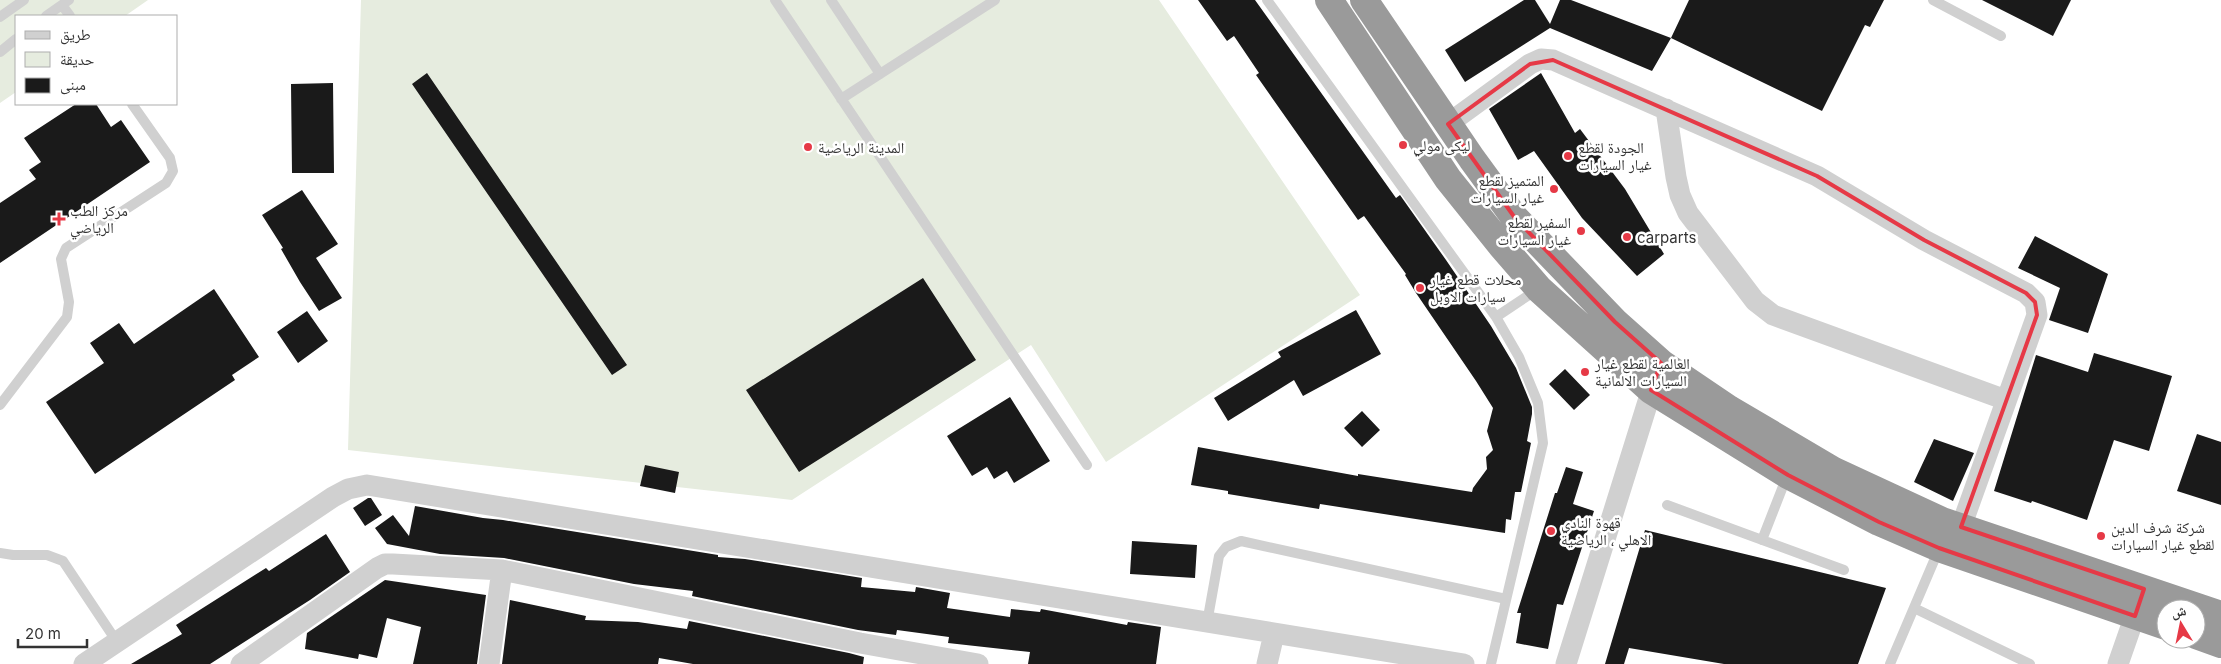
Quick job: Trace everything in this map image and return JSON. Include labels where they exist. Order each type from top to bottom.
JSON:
[{"type":"highway","points":[[1328,0],[1448,179],[1539,289],[1651,390],[1788,475],[1879,522],[1939,548],[2156,623]]},
{"type":"highway","points":[[1364,0],[1448,124],[1515,218],[1615,322],[1661,362],[1729,409],[1834,471],[1942,521],[2221,615]]},
{"type":"highway","points":[[2206,639],[2221,644]]},
{"type":"street","points":[[1448,124],[1530,64],[1541,59],[1554,60],[1817,176],[1924,240],[2026,293],[2035,302],[2037,315],[1961,527]]},
{"type":"street","points":[[1666,109],[1676,177],[1680,195],[1688,213],[1755,301],[1773,315],[2006,400]]},
{"type":"street","points":[[1566,664],[1661,362]]},
{"type":"street","points":[[84,664],[333,497],[348,489],[367,485],[1464,664]]},
{"type":"street","points":[[250,663],[385,564],[502,570],[860,643],[978,664]]},
{"type":"street","points":[[489,664],[502,570]]},
{"type":"street","points":[[2118,664],[2144,589]]},
{"type":"street","points":[[1267,664],[1274,634]]},
{"type":"lane","points":[[0,17],[24,0]]},
{"type":"lane","points":[[774,0],[1087,465]]},
{"type":"lane","points":[[831,0],[880,74]]},
{"type":"lane","points":[[841,99],[995,0]]},
{"type":"lane","points":[[1268,0],[1496,317],[1520,357],[1538,403],[1543,443],[1490,664]]},
{"type":"lane","points":[[1933,0],[2001,36]]},
{"type":"lane","points":[[47,15],[65,2],[70,15]]},
{"type":"lane","points":[[0,52],[15,40]]},
{"type":"lane","points":[[0,404],[67,317],[69,302],[61,260],[66,248],[166,183],[173,171],[170,158],[133,105]]},
{"type":"lane","points":[[1496,317],[1539,289]]},
{"type":"lane","points":[[1762,540],[1788,475]]},
{"type":"lane","points":[[1666,505],[1844,570]]},
{"type":"lane","points":[[1207,623],[1219,556],[1226,547],[1241,541],[1506,599]]},
{"type":"lane","points":[[1890,664],[1939,548]]},
{"type":"lane","points":[[0,553],[13,555],[47,554],[63,561],[117,642]]},
{"type":"lane","points":[[1914,608],[2030,664]]},
{"type":"highlighted area","points":[[1553,60],[1817,176],[1924,240],[2026,293],[2035,302],[2037,315],[1961,527],[2144,589],[2135,616],[1939,548],[1879,522],[1788,475],[1651,390],[1661,363],[1615,322],[1515,218],[1448,124],[1530,64]]},
{"type":"green space","points":[[0,0],[148,0],[126,15],[15,15],[15,93],[0,103]]},
{"type":"green space","name":"المدينة الرياضية","points":[[361,0],[1159,0],[1360,295],[1106,462],[1031,345],[792,500],[348,450]]},
{"type":"building","points":[[1198,0],[1255,0],[1396,198],[1400,195],[1491,326],[1516,368],[1532,407],[1527,441],[1531,443],[1521,492],[1515,492],[1511,520],[1506,519],[1505,533],[1320,504],[1319,509],[1228,494],[1228,491],[1191,485],[1198,447],[1358,476],[1358,474],[1472,492],[1487,469],[1486,457],[1493,450],[1487,431],[1493,408],[1416,293],[1406,274],[1364,216],[1358,220],[1256,75],[1259,73],[1234,36],[1227,41]]},
{"type":"building","points":[[1524,0],[1535,0],[1550,24],[1560,0],[1571,0],[1671,38],[1652,71],[1550,28],[1465,82],[1445,50]]},
{"type":"building","points":[[1689,0],[1884,0],[1870,27],[1865,25],[1822,111],[1671,38]]},
{"type":"building","points":[[1982,0],[2071,0],[2053,36]]},
{"type":"building","points":[[427,73],[627,365],[612,375],[412,84]]},
{"type":"building","points":[[1541,73],[1575,133],[1580,129],[1625,189],[1664,254],[1637,276],[1582,218],[1534,151],[1518,160],[1489,109]]},
{"type":"building","points":[[333,83],[334,173],[292,173],[291,84]]},
{"type":"building","points":[[74,105],[97,105],[111,127],[121,120],[150,162],[0,263],[0,203],[36,179],[29,170],[41,162],[24,138]]},
{"type":"building","points":[[302,190],[338,244],[316,258],[342,298],[319,311],[300,282],[281,249],[283,248],[262,215]]},
{"type":"building","points":[[2035,236],[2108,274],[2088,333],[2049,320],[2060,288],[2018,268]]},
{"type":"building","points":[[923,278],[976,360],[799,472],[746,390]]},
{"type":"building","points":[[214,289],[259,357],[232,375],[235,380],[95,474],[46,402],[104,363],[90,343],[119,323],[134,344]]},
{"type":"building","points":[[1356,310],[1381,354],[1303,396],[1294,380],[1228,421],[1214,398],[1281,357],[1278,352]]},
{"type":"building","points":[[307,311],[328,341],[298,363],[277,332]]},
{"type":"building","points":[[2094,353],[2172,376],[2149,451],[2114,440],[2087,520],[2032,501],[2031,503],[1994,491],[2036,355],[2088,372]]},
{"type":"building","points":[[1565,369],[1590,395],[1574,410],[1549,384]]},
{"type":"building","points":[[1010,397],[1050,461],[1014,483],[1007,471],[994,479],[987,467],[972,476],[947,436]]},
{"type":"building","points":[[1362,411],[1380,430],[1362,447],[1344,428]]},
{"type":"building","points":[[2197,434],[2221,442],[2221,505],[2177,491]]},
{"type":"building","points":[[1934,439],[1974,453],[1953,501],[1914,482]]},
{"type":"building","points":[[645,465],[679,472],[675,493],[640,486]]},
{"type":"building","points":[[1566,467],[1583,472],[1573,504],[1594,511],[1563,605],[1557,604],[1548,649],[1516,643],[1521,613],[1517,613],[1555,493],[1557,493]]},
{"type":"building","points":[[371,498],[382,515],[365,526],[353,508]]},
{"type":"building","points":[[415,506],[718,555],[718,557],[745,559],[862,578],[861,587],[915,592],[916,587],[950,593],[947,608],[1010,617],[1011,609],[1040,612],[1041,609],[1127,625],[1128,622],[1161,627],[1156,664],[1028,664],[1030,652],[948,643],[949,637],[897,630],[896,635],[858,630],[692,596],[693,591],[634,584],[504,558],[440,554],[387,544],[375,528],[393,515],[409,536]]},
{"type":"building","points":[[1645,530],[1886,588],[1858,664],[1724,664],[1629,648],[1624,664],[1605,664]]},
{"type":"building","points":[[326,534],[350,572],[310,600],[210,664],[131,664],[182,634],[176,625],[266,568],[269,571]]},
{"type":"building","points":[[1132,541],[1197,545],[1195,578],[1130,574]]},
{"type":"building","points":[[385,580],[486,595],[477,664],[413,664],[421,627],[387,618],[377,658],[359,654],[358,659],[305,649],[307,633]]},
{"type":"building","points":[[510,600],[586,616],[585,620],[638,622],[687,629],[689,621],[849,653],[864,657],[863,664],[693,664],[659,658],[658,664],[502,664]]},
{"type":"place","name":"ليكى مولي","points":[[1403,145]]},
{"type":"place","name":"المدينة الرياضية","points":[[808,147]]},
{"type":"place","name":"الجودة لقطع غيار السيارات","points":[[1568,156]]},
{"type":"place","name":"المتميز لقطع غيار السيارات","points":[[1554,189]]},
{"type":"place","name":"مركز الطب الرياضي","points":[[59,219]]},
{"type":"place","name":"السفير لقطع غيار السيارات","points":[[1581,231]]},
{"type":"place","name":"carparts","points":[[1627,237]]},
{"type":"place","name":"محلات قطع غيار سيارات الاوبل","points":[[1420,288]]},
{"type":"place","name":"العالمية لقطع غيار السيارات الالمانية","points":[[1585,372]]},
{"type":"place","name":"قهوة النادي الاهلي ، الرياضية","points":[[1551,531]]},
{"type":"place","name":"شركة شرف الدين لقطع غيار السيارات","points":[[2101,536]]}]
